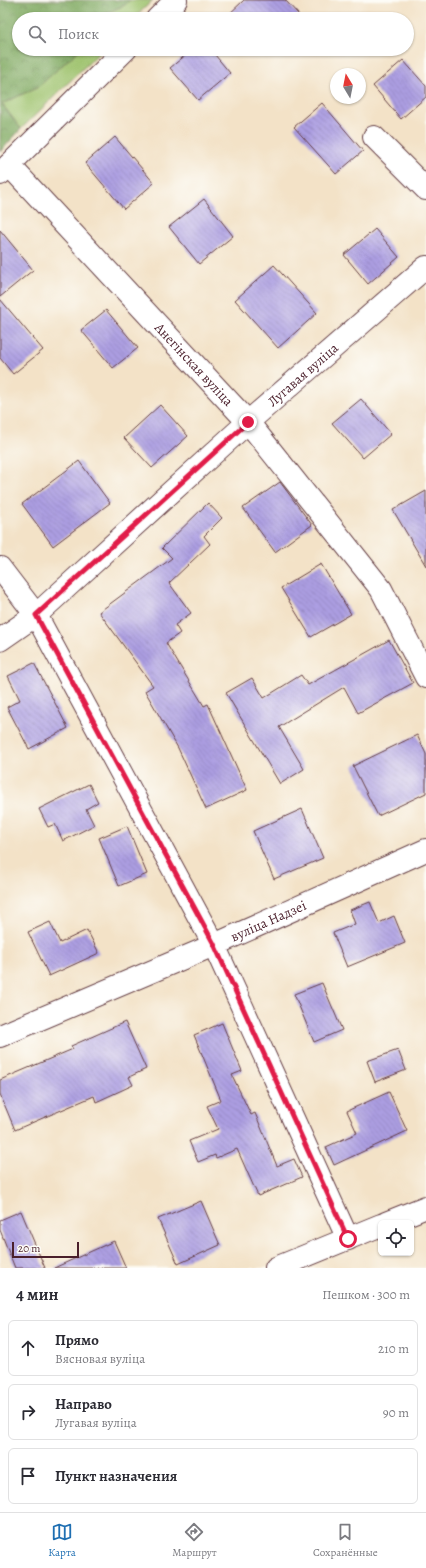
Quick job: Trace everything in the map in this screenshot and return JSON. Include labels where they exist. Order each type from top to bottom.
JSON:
[{"type":"street","points":[[163,12],[176,0]]},
{"type":"street","points":[[4,170],[119,56]]},
{"type":"street","points":[[374,137],[426,189]]},
{"type":"street","name":"Анегінская вуліца","points":[[4,170],[248,422],[381,589],[426,677]]},
{"type":"street","name":"Лугавая вуліца","points":[[0,640],[36,615],[248,422],[426,267]]},
{"type":"street","points":[[0,568],[36,615],[214,944],[348,1239]]},
{"type":"street","name":"вуліца Надзеі","points":[[0,1036],[214,944],[426,850]]},
{"type":"street","points":[[394,1220],[426,1207]]},
{"type":"street","points":[[276,1268],[378,1226]]},
{"type":"green space","points":[[0,0],[130,0],[125,5],[108,12],[12,12],[12,56],[72,56],[39,86],[2,104],[21,129],[0,152]]},
{"type":"green space","points":[[130,0],[153,0],[140,12],[108,12],[125,5]]},
{"type":"green space","points":[[72,56],[96,56],[21,129],[2,104],[39,86]]},
{"type":"building","points":[[244,0],[285,0],[296,12],[231,12]]},
{"type":"building","points":[[185,56],[216,56],[230,73],[198,100],[170,68]]},
{"type":"building","points":[[403,60],[426,86],[426,97],[401,119],[373,86]]},
{"type":"building","points":[[322,103],[363,151],[336,174],[294,127]]},
{"type":"building","points":[[115,137],[154,183],[124,209],[85,163]]},
{"type":"building","points":[[204,199],[233,236],[199,264],[169,227]]},
{"type":"building","points":[[375,229],[399,257],[368,284],[344,255]]},
{"type":"building","points":[[0,230],[33,270],[0,297]]},
{"type":"building","points":[[274,265],[317,313],[278,348],[235,300]]},
{"type":"building","points":[[0,299],[43,350],[13,374],[0,358]]},
{"type":"building","points":[[106,310],[138,348],[113,368],[81,330]]},
{"type":"building","points":[[361,399],[391,434],[363,458],[332,423]]},
{"type":"building","points":[[160,405],[188,436],[152,468],[124,438]]},
{"type":"building","points":[[79,461],[110,503],[53,546],[22,504]]},
{"type":"building","points":[[280,482],[312,525],[275,552],[243,508]]},
{"type":"building","points":[[426,491],[426,566],[393,510]]},
{"type":"building","points":[[208,503],[222,518],[204,536],[210,544],[169,583],[191,613],[175,625],[180,633],[166,643],[204,706],[208,704],[247,790],[206,809],[178,748],[145,691],[153,686],[99,612],[172,558],[162,548]]},
{"type":"building","points":[[321,564],[351,614],[311,637],[281,588]]},
{"type":"building","points":[[389,640],[413,683],[358,713],[344,687],[279,727],[304,769],[280,784],[226,693],[252,678],[264,698],[301,675],[308,685]]},
{"type":"building","points":[[34,663],[68,728],[29,749],[7,707],[20,700],[8,676]]},
{"type":"building","points":[[417,735],[426,754],[426,793],[378,816],[353,766]]},
{"type":"building","points":[[89,784],[98,802],[86,809],[94,825],[63,841],[55,824],[48,827],[39,809]]},
{"type":"building","points":[[302,809],[323,858],[274,879],[253,831]]},
{"type":"building","points":[[127,826],[147,874],[119,886],[99,838]]},
{"type":"building","points":[[370,902],[379,923],[394,916],[405,943],[347,967],[333,933],[355,924],[350,910]]},
{"type":"building","points":[[50,922],[60,943],[87,930],[99,953],[49,976],[28,932]]},
{"type":"building","points":[[322,983],[342,1030],[314,1042],[294,994]]},
{"type":"building","points":[[125,1022],[146,1069],[129,1077],[133,1085],[96,1102],[94,1096],[15,1130],[0,1094],[0,1080],[73,1049],[71,1046]]},
{"type":"building","points":[[222,1023],[242,1071],[232,1075],[251,1115],[255,1113],[277,1166],[294,1159],[302,1177],[258,1196],[237,1149],[216,1158],[215,1155],[198,1162],[189,1141],[218,1129],[207,1106],[221,1100],[194,1035]]},
{"type":"building","points":[[398,1050],[406,1070],[375,1082],[367,1061]]},
{"type":"building","points":[[389,1092],[407,1131],[334,1165],[326,1147],[357,1133],[347,1111]]},
{"type":"building","points":[[201,1201],[220,1245],[178,1264],[158,1219]]},
{"type":"building","points":[[21,1211],[45,1268],[15,1268],[0,1230],[0,1220]]},
{"type":"building","points":[[114,1241],[126,1268],[54,1268]]},
{"type":"route","points":[[248,422],[36,615],[214,944],[348,1239]]}]
